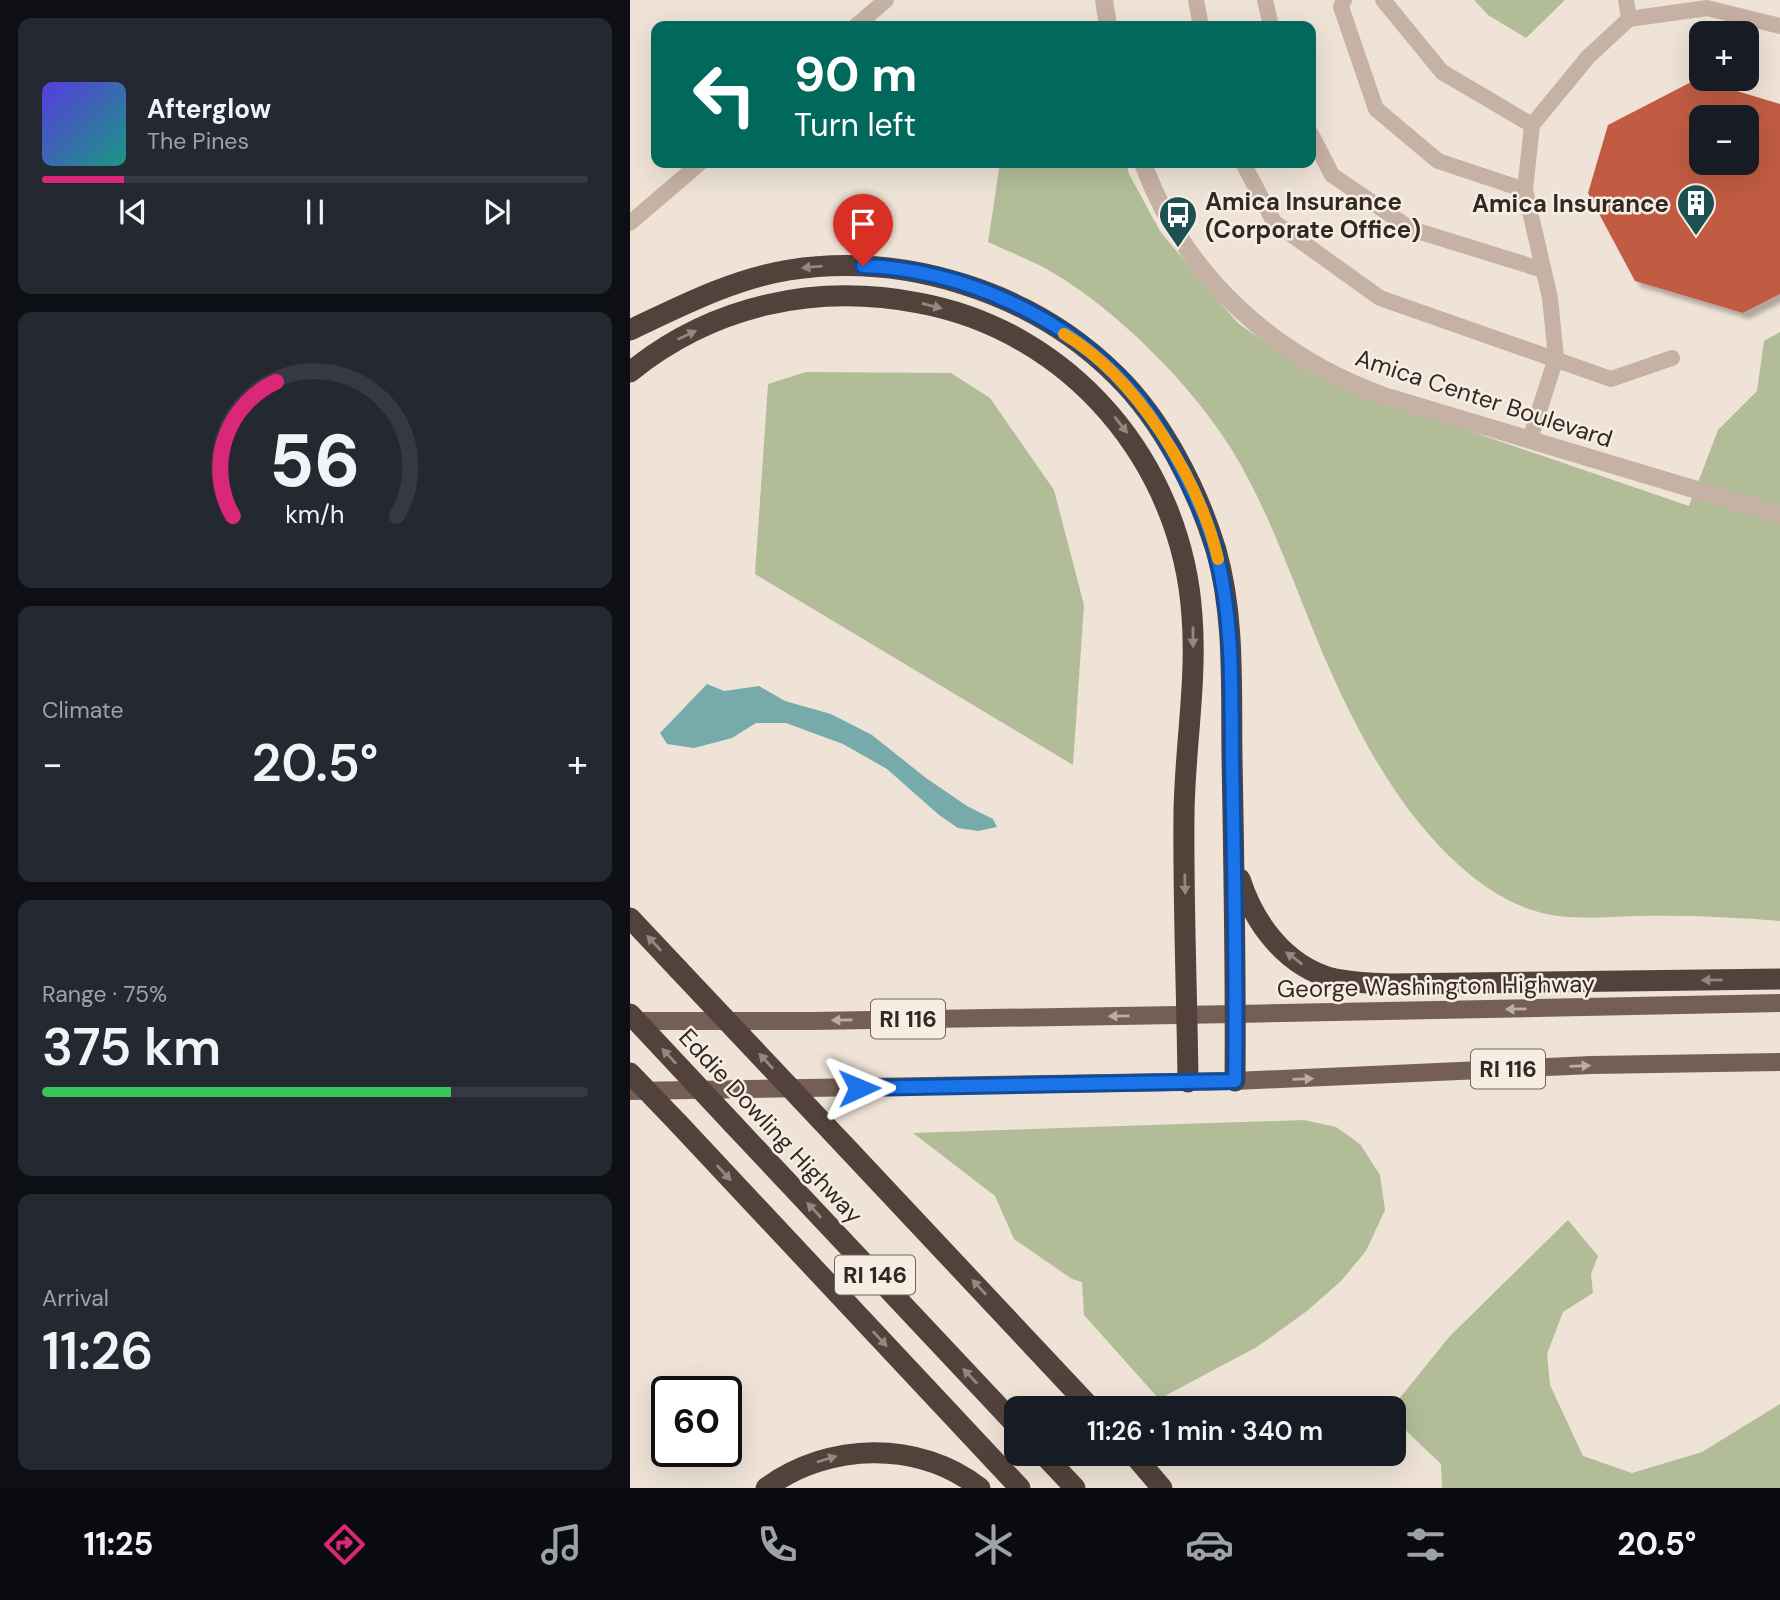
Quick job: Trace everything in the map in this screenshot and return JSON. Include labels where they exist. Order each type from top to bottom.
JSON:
[{"type":"highway","points":[[630,330],[722,288],[755,277],[818,266],[879,267],[940,277],[996,297],[1069,337],[1115,373],[1134,394],[1167,443],[1194,495],[1216,550],[1223,583],[1228,624],[1234,846],[1235,1081]]},
{"type":"highway","points":[[630,372],[673,342],[734,314],[761,305],[818,296],[876,297],[930,305],[982,322],[1007,334],[1073,377],[1111,413],[1142,457],[1167,507],[1185,561],[1190,590],[1193,651],[1184,816],[1188,1082]]},
{"type":"highway","points":[[1234,846],[1245,896],[1267,932],[1294,958],[1329,977],[1348,982],[1390,984],[1780,979]]},
{"type":"highway","points":[[630,918],[1080,1396]]},
{"type":"highway","name":"Eddie Dowling Highway","points":[[630,1014],[1004,1412]]},
{"type":"highway","name":"RI 146","points":[[630,1073],[1020,1488]]},
{"type":"highway","points":[[766,1488],[793,1472],[823,1460],[849,1453],[876,1452],[926,1459],[980,1488]]},
{"type":"highway","points":[[1055,1466],[1075,1488]]},
{"type":"highway","points":[[1143,1466],[1162,1488]]},
{"type":"main road","name":"George Washington Highway","points":[[630,1021],[1187,1015],[1780,1003]]},
{"type":"main road","name":"RI 116","points":[[630,1091],[1235,1081],[1592,1065],[1780,1062]]},
{"type":"street","points":[[1104,0],[1107,21]]},
{"type":"street","name":"Amica Center Boulevard","points":[[1145,168],[1166,213],[1191,256],[1222,293],[1275,340],[1311,363],[1384,396],[1780,515]]},
{"type":"lane","points":[[862,21],[886,0]]},
{"type":"lane","points":[[1196,0],[1199,21]]},
{"type":"lane","points":[[1265,0],[1270,21]]},
{"type":"lane","points":[[1343,0],[1341,7],[1376,109],[1438,161],[1525,190]]},
{"type":"lane","points":[[1383,0],[1442,72],[1532,125]]},
{"type":"lane","points":[[1626,0],[1629,19]]},
{"type":"lane","points":[[1530,439],[1556,358],[1550,298],[1525,190],[1532,125],[1588,57],[1629,19],[1706,4],[1780,26]]},
{"type":"lane","points":[[1316,144],[1332,175],[1411,229],[1543,270]]},
{"type":"lane","points":[[630,223],[694,168]]},
{"type":"lane","points":[[1246,168],[1274,222],[1380,298],[1611,379],[1672,358]]},
{"type":"green space","points":[[1474,0],[1565,0],[1526,38],[1488,15]]},
{"type":"green space","points":[[999,168],[1127,168],[1160,231],[1239,324],[1305,369],[1394,405],[1689,506],[1718,430],[1757,391],[1764,341],[1780,332],[1780,921],[1691,916],[1586,918],[1547,914],[1500,896],[1468,873],[1449,856],[1410,811],[1362,735],[1323,654],[1259,499],[1232,450],[1196,400],[1151,350],[1101,306],[1050,271],[988,242]]},
{"type":"green space","points":[[806,372],[951,373],[990,398],[1054,490],[1084,605],[1073,765],[755,574],[768,384]]},
{"type":"green space","points":[[1304,1120],[1336,1127],[1360,1144],[1380,1175],[1385,1210],[1366,1251],[1341,1281],[1307,1311],[1257,1347],[1165,1396],[1156,1396],[1084,1315],[1082,1282],[1072,1279],[1014,1239],[995,1196],[913,1133]]},
{"type":"green space","points":[[1568,1220],[1598,1256],[1591,1274],[1593,1293],[1563,1312],[1547,1354],[1550,1385],[1583,1456],[1632,1473],[1702,1452],[1780,1404],[1780,1488],[1442,1488],[1441,1464],[1406,1431],[1406,1396],[1401,1396],[1449,1337]]},
{"type":"water","points":[[707,684],[724,691],[759,686],[785,701],[831,714],[872,735],[926,778],[967,806],[993,819],[997,827],[978,831],[958,828],[939,815],[887,769],[843,744],[786,723],[756,723],[732,738],[694,748],[667,744],[660,733]]},
{"type":"building","name":"Amica Insurance","points":[[1689,83],[1689,91],[1737,91],[1780,104],[1780,294],[1743,313],[1635,281],[1588,193],[1608,125]]},
{"type":"slow traffic","points":[[1064,334],[1115,373],[1152,418],[1194,495],[1206,521],[1218,559]]},
{"type":"place","name":"Amica Insurance","points":[[1696,237]]},
{"type":"place","name":"Amica Insurance (Corporate Office)","points":[[1178,249]]},
{"type":"route","points":[[859,1088],[1235,1081],[1236,992],[1227,613],[1216,550],[1206,521],[1181,468],[1152,418],[1134,394],[1115,373],[1069,337],[1022,309],[969,286],[909,270],[863,266]]}]
